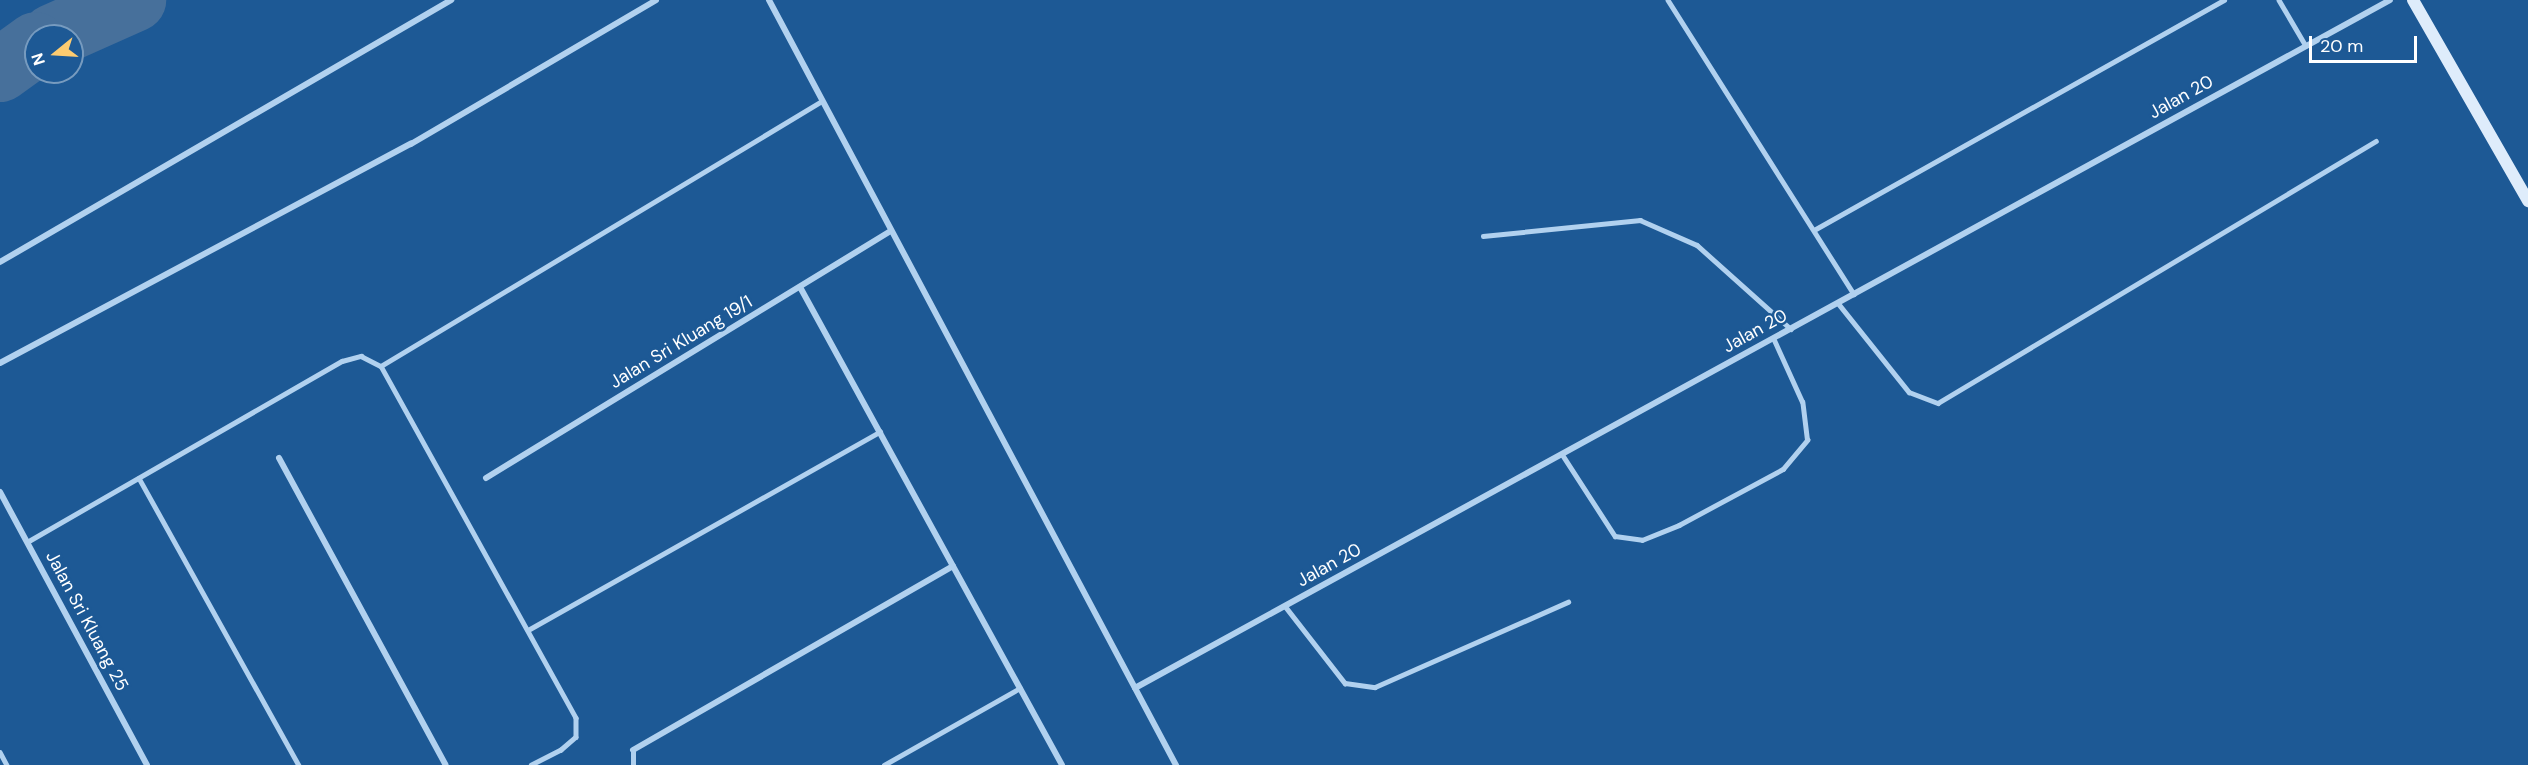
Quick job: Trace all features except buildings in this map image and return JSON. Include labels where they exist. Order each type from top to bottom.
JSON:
[{"type":"street","points":[[0,262],[451,0]]},
{"type":"street","points":[[0,363],[411,144],[656,0]]},
{"type":"street","points":[[769,0],[1176,765]]},
{"type":"street","name":"Jalan 20","points":[[1135,688],[2390,0]]},
{"type":"street","points":[[2413,0],[2528,201]]},
{"type":"street","name":"Jalan Sri Kluang 19/1","points":[[486,478],[891,231]]},
{"type":"street","points":[[800,287],[1062,765]]},
{"type":"street","points":[[279,458],[446,765]]},
{"type":"street","name":"Jalan Sri Kluang 25","points":[[0,492],[147,765]]},
{"type":"street","points":[[633,750],[953,566]]},
{"type":"lane","points":[[1668,0],[1854,294]]},
{"type":"lane","points":[[1814,230],[2223,0]]},
{"type":"lane","points":[[2279,0],[2306,46]]},
{"type":"lane","points":[[381,366],[822,101]]},
{"type":"lane","points":[[1838,303],[1909,392],[1938,403],[2376,141]]},
{"type":"lane","points":[[1484,236],[1641,220],[1697,245],[1791,329]]},
{"type":"lane","points":[[1562,454],[1615,536],[1642,540],[1679,525],[1783,469],[1807,440],[1802,402],[1773,338]]},
{"type":"lane","points":[[27,542],[342,361],[361,356],[381,366],[576,718],[576,737],[561,750],[532,765]]},
{"type":"lane","points":[[528,630],[880,432]]},
{"type":"lane","points":[[139,478],[299,765]]},
{"type":"lane","points":[[1285,606],[1345,683],[1375,687],[1568,602]]},
{"type":"lane","points":[[884,765],[1020,688]]},
{"type":"lane","points":[[633,750],[633,765]]},
{"type":"lane","points":[[0,752],[7,765]]},
{"type":"waterway","points":[[80,24],[134,0]]},
{"type":"waterway","points":[[0,70],[24,53]]}]
